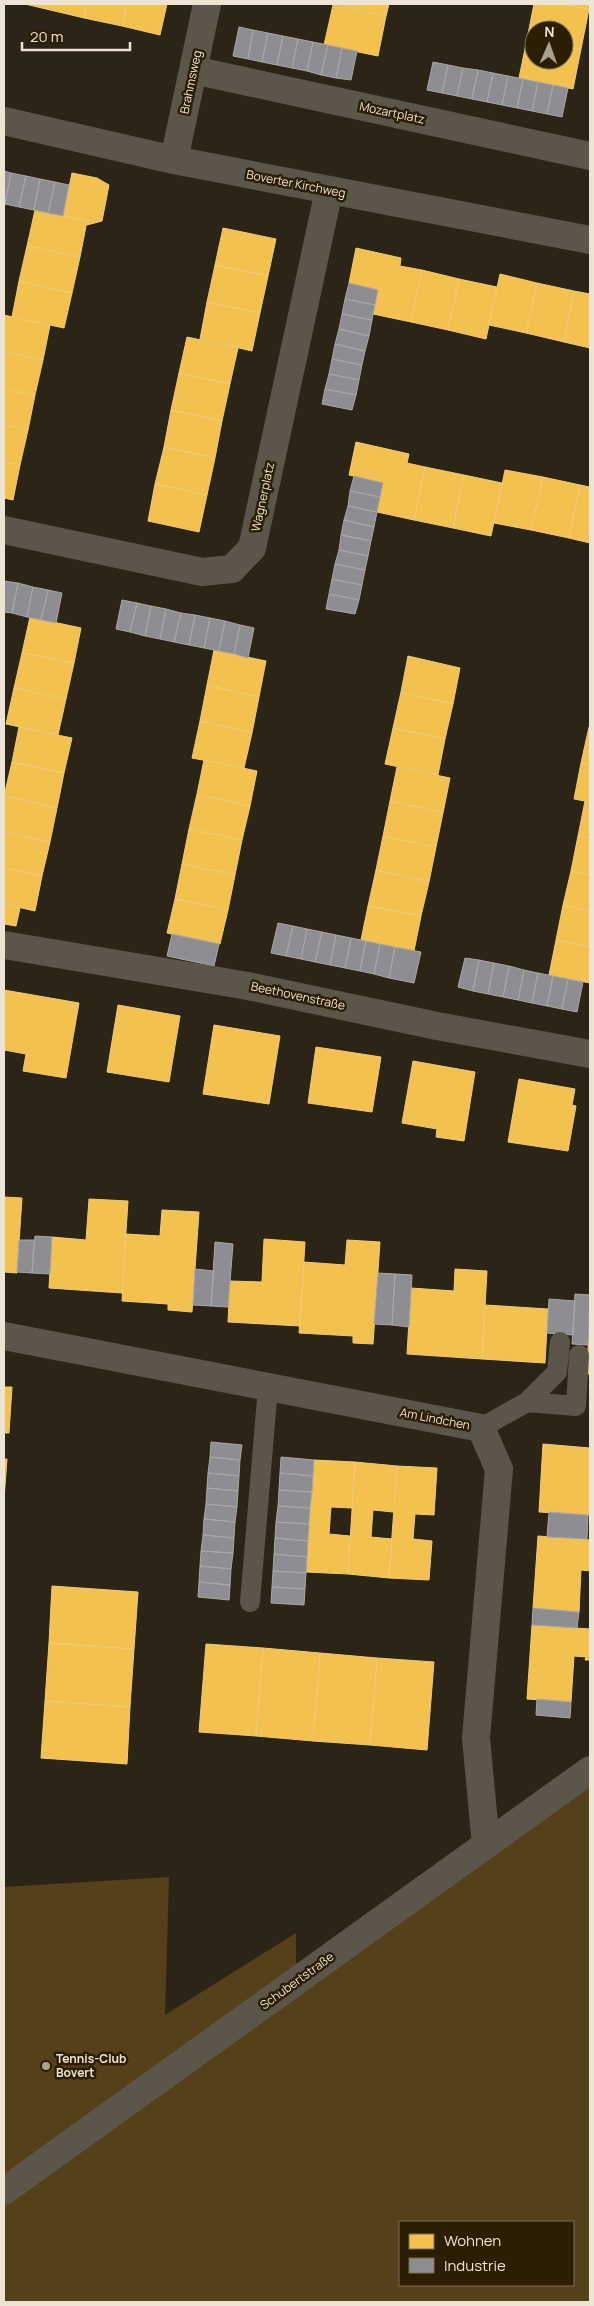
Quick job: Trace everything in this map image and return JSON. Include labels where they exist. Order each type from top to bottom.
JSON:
[{"type":"street","name":"Brahmsweg","points":[[174,160],[207,4]]},
{"type":"street","name":"Mozartplatz","points":[[193,70],[590,156]]},
{"type":"street","name":"Boverter Kirchweg","points":[[4,121],[174,160],[590,240]]},
{"type":"street","name":"Wagnerplatz","points":[[4,530],[202,572],[232,569],[252,548],[329,190]]},
{"type":"street","name":"Beethovenstraße","points":[[4,945],[248,986],[437,1026],[590,1054]]},
{"type":"street","name":"Am Lindchen","points":[[4,1336],[481,1428],[499,1468],[476,1738],[486,1845]]},
{"type":"street","name":"Schubertstraße","points":[[4,2191],[590,1770]]},
{"type":"lane","points":[[481,1428],[527,1402],[556,1372],[560,1342]]},
{"type":"lane","points":[[527,1402],[576,1406],[579,1355]]},
{"type":"lane","points":[[250,1602],[268,1387]]},
{"type":"shaded area","points":[[590,1783],[590,2302],[4,2302],[4,2201]]},
{"type":"shaded area","points":[[169,1877],[165,2015],[296,1933],[296,1973],[4,2178],[4,1887]]},
{"type":"building: Wohnen","points":[[25,4],[47,4],[46,9]]},
{"type":"building: Wohnen","points":[[47,4],[87,4],[84,18],[46,9]]},
{"type":"building: Wohnen","points":[[87,4],[127,4],[122,26],[84,18]]},
{"type":"building: Wohnen","points":[[127,4],[167,4],[160,35],[122,26]]},
{"type":"building: Wohnen","points":[[333,4],[389,4],[386,16]]},
{"type":"building: Wohnen","points":[[534,4],[562,4],[589,9],[581,49],[574,48],[574,20],[531,20]]},
{"type":"building: Wohnen","points":[[562,4],[590,4],[589,9]]},
{"type":"building: Wohnen","points":[[333,5],[386,16],[378,56],[324,45]]},
{"type":"building: Wohnen","points":[[574,48],[581,49],[573,89],[519,78],[524,54],[524,70],[574,70]]},
{"type":"building: Wohnen","points":[[72,173],[97,178],[109,185],[102,221],[87,225],[87,221],[63,216]]},
{"type":"building: Wohnen","points":[[35,210],[87,221],[80,257],[27,246]]},
{"type":"building: Wohnen","points":[[223,228],[276,239],[268,276],[215,265]]},
{"type":"building: Wohnen","points":[[27,246],[80,257],[72,293],[19,281]]},
{"type":"building: Wohnen","points":[[356,248],[401,258],[400,266],[422,270],[411,322],[373,314],[378,290],[349,283]]},
{"type":"building: Wohnen","points":[[215,265],[268,276],[260,313],[207,302]]},
{"type":"building: Wohnen","points":[[422,270],[459,279],[448,330],[411,322]]},
{"type":"building: Wohnen","points":[[500,274],[537,283],[526,333],[489,325]]},
{"type":"building: Wohnen","points":[[459,279],[497,287],[486,339],[448,330]]},
{"type":"building: Wohnen","points":[[19,281],[72,293],[64,328],[12,317]]},
{"type":"building: Wohnen","points":[[537,283],[574,291],[564,342],[526,333]]},
{"type":"building: Wohnen","points":[[574,291],[590,294],[590,348],[564,342]]},
{"type":"building: Wohnen","points":[[207,302],[260,313],[252,351],[200,339]]},
{"type":"building: Wohnen","points":[[4,315],[50,325],[43,360],[4,352]]},
{"type":"building: Wohnen","points":[[187,337],[238,348],[230,384],[179,373]]},
{"type":"building: Wohnen","points":[[4,352],[43,360],[35,395],[4,389]]},
{"type":"building: Wohnen","points":[[179,373],[230,384],[222,421],[171,410]]},
{"type":"building: Wohnen","points":[[4,389],[35,395],[28,430],[4,425]]},
{"type":"building: Wohnen","points":[[171,410],[222,421],[215,458],[164,447]]},
{"type":"building: Wohnen","points":[[4,425],[28,430],[20,465],[4,462]]},
{"type":"building: Wohnen","points":[[356,442],[409,454],[407,463],[425,467],[414,520],[377,512],[383,483],[349,475]]},
{"type":"building: Wohnen","points":[[164,447],[215,458],[207,495],[155,484]]},
{"type":"building: Wohnen","points":[[4,462],[20,465],[13,500],[4,498]]},
{"type":"building: Wohnen","points":[[425,467],[464,475],[453,528],[414,520]]},
{"type":"building: Wohnen","points":[[505,470],[543,477],[531,530],[494,523]]},
{"type":"building: Wohnen","points":[[464,475],[502,483],[491,536],[453,528]]},
{"type":"building: Wohnen","points":[[543,477],[580,485],[569,538],[531,530]]},
{"type":"building: Wohnen","points":[[155,484],[207,495],[199,532],[148,521]]},
{"type":"building: Wohnen","points":[[580,485],[590,487],[590,543],[569,538]]},
{"type":"building: Wohnen","points":[[30,617],[81,628],[74,663],[22,653]]},
{"type":"building: Wohnen","points":[[214,650],[266,661],[259,697],[207,685]]},
{"type":"building: Wohnen","points":[[22,653],[74,663],[66,699],[14,688]]},
{"type":"building: Wohnen","points":[[408,656],[460,668],[453,704],[401,692]]},
{"type":"building: Wohnen","points":[[207,685],[259,697],[252,733],[200,721]]},
{"type":"building: Wohnen","points":[[14,688],[66,699],[58,735],[6,724]]},
{"type":"building: Wohnen","points":[[401,692],[453,704],[445,739],[393,728]]},
{"type":"building: Wohnen","points":[[200,721],[252,733],[244,768],[192,758]]},
{"type":"building: Wohnen","points":[[19,727],[72,738],[64,773],[12,762]]},
{"type":"building: Wohnen","points":[[590,727],[590,765],[581,763]]},
{"type":"building: Wohnen","points":[[393,728],[445,739],[438,775],[385,764]]},
{"type":"building: Wohnen","points":[[204,760],[257,771],[250,806],[197,794]]},
{"type":"building: Wohnen","points":[[12,762],[64,773],[57,808],[4,796]]},
{"type":"building: Wohnen","points":[[581,763],[590,765],[590,802],[574,799]]},
{"type":"building: Wohnen","points":[[397,767],[450,778],[443,813],[390,801]]},
{"type":"building: Wohnen","points":[[197,794],[250,806],[242,840],[189,829]]},
{"type":"building: Wohnen","points":[[4,796],[57,808],[50,842],[4,832]]},
{"type":"building: Wohnen","points":[[390,801],[443,813],[436,847],[383,836]]},
{"type":"building: Wohnen","points":[[585,801],[590,802],[590,838],[578,836]]},
{"type":"building: Wohnen","points":[[189,829],[242,840],[235,875],[182,864]]},
{"type":"building: Wohnen","points":[[4,832],[50,842],[42,876],[4,868]]},
{"type":"building: Wohnen","points":[[383,836],[436,847],[429,882],[376,870]]},
{"type":"building: Wohnen","points":[[578,836],[590,838],[590,875],[571,871]]},
{"type":"building: Wohnen","points":[[182,864],[235,875],[228,910],[175,899]]},
{"type":"building: Wohnen","points":[[4,868],[42,876],[35,911],[4,904]]},
{"type":"building: Wohnen","points":[[376,870],[429,882],[421,916],[368,906]]},
{"type":"building: Wohnen","points":[[571,871],[590,875],[590,911],[563,905]]},
{"type":"building: Wohnen","points":[[175,899],[228,910],[220,944],[167,933]]},
{"type":"building: Wohnen","points":[[4,904],[20,908],[16,926],[4,924]]},
{"type":"building: Wohnen","points":[[563,905],[590,911],[590,947],[556,940]]},
{"type":"building: Wohnen","points":[[368,906],[421,916],[414,951],[361,940]]},
{"type":"building: Wohnen","points":[[556,940],[590,947],[590,983],[549,975]]},
{"type":"building: Wohnen","points":[[4,990],[79,1003],[66,1078],[23,1071],[26,1054],[4,1050]]},
{"type":"building: Wohnen","points":[[118,1005],[180,1016],[169,1082],[107,1072]]},
{"type":"building: Wohnen","points":[[214,1025],[280,1036],[269,1104],[203,1094]]},
{"type":"building: Wohnen","points":[[316,1047],[381,1057],[372,1112],[308,1103]]},
{"type":"building: Wohnen","points":[[413,1061],[475,1072],[464,1141],[436,1137],[437,1129],[402,1123]]},
{"type":"building: Wohnen","points":[[519,1079],[575,1089],[572,1105],[576,1106],[568,1151],[508,1142]]},
{"type":"building: Wohnen","points":[[4,1197],[22,1198],[17,1273],[4,1272]]},
{"type":"building: Wohnen","points":[[89,1199],[128,1201],[122,1293],[49,1288],[52,1237],[86,1240]]},
{"type":"building: Wohnen","points":[[162,1210],[199,1212],[192,1312],[168,1310],[168,1304],[122,1301],[126,1234],[160,1236]]},
{"type":"building: Wohnen","points":[[264,1239],[305,1242],[300,1326],[228,1322],[230,1281],[262,1282]]},
{"type":"building: Wohnen","points":[[347,1240],[380,1242],[373,1344],[353,1343],[353,1336],[299,1333],[304,1262],[345,1265]]},
{"type":"building: Wohnen","points":[[455,1269],[487,1271],[482,1359],[407,1354],[411,1288],[454,1291]]},
{"type":"building: Wohnen","points":[[485,1305],[548,1309],[545,1363],[482,1359]]},
{"type":"building: Wohnen","points":[[590,1323],[590,1374],[586,1374]]},
{"type":"building: Wohnen","points":[[4,1387],[12,1387],[9,1433],[4,1433]]},
{"type":"building: Wohnen","points":[[543,1444],[590,1448],[590,1515],[539,1512]]},
{"type":"building: Wohnen","points":[[4,1459],[7,1459],[4,1499]]},
{"type":"building: Wohnen","points":[[314,1460],[355,1462],[352,1508],[331,1507],[329,1534],[350,1536],[348,1574],[306,1572]]},
{"type":"building: Wohnen","points":[[355,1462],[397,1466],[393,1512],[373,1510],[371,1537],[392,1539],[389,1578],[348,1574]]},
{"type":"building: Wohnen","points":[[397,1466],[437,1468],[434,1515],[415,1514],[413,1539],[432,1541],[429,1580],[389,1578]]},
{"type":"building: Wohnen","points":[[538,1536],[590,1540],[590,1571],[581,1570],[579,1612],[533,1608]]},
{"type":"building: Wohnen","points":[[52,1586],[138,1592],[134,1649],[49,1643]]},
{"type":"building: Wohnen","points":[[532,1625],[590,1629],[590,1660],[585,1660],[586,1657],[574,1656],[571,1702],[527,1699]]},
{"type":"building: Wohnen","points":[[49,1643],[134,1649],[130,1707],[45,1701]]},
{"type":"building: Wohnen","points":[[206,1644],[263,1648],[256,1736],[199,1732]]},
{"type":"building: Wohnen","points":[[263,1648],[320,1653],[313,1741],[256,1736]]},
{"type":"building: Wohnen","points":[[320,1653],[377,1658],[370,1745],[313,1741]]},
{"type":"building: Wohnen","points":[[377,1658],[434,1662],[427,1750],[370,1745]]},
{"type":"building: Wohnen","points":[[45,1701],[130,1707],[127,1764],[41,1758]]},
{"type":"building: Industrie","points":[[239,27],[253,30],[248,59],[233,56]]},
{"type":"building: Industrie","points":[[253,30],[268,33],[262,62],[248,59]]},
{"type":"building: Industrie","points":[[268,33],[283,36],[277,65],[262,62]]},
{"type":"building: Industrie","points":[[283,36],[298,39],[292,68],[277,65]]},
{"type":"building: Industrie","points":[[298,39],[313,42],[307,71],[292,68]]},
{"type":"building: Industrie","points":[[313,42],[328,45],[321,75],[307,71]]},
{"type":"building: Industrie","points":[[328,45],[342,48],[336,78],[321,75]]},
{"type":"building: Industrie","points":[[342,48],[357,51],[351,80],[336,78]]},
{"type":"building: Industrie","points":[[433,62],[448,65],[442,93],[427,90]]},
{"type":"building: Industrie","points":[[448,65],[463,68],[457,96],[442,93]]},
{"type":"building: Industrie","points":[[463,68],[478,70],[472,99],[457,96]]},
{"type":"building: Industrie","points":[[478,70],[493,73],[487,102],[472,99]]},
{"type":"building: Industrie","points":[[493,73],[508,76],[502,105],[487,102]]},
{"type":"building: Industrie","points":[[508,76],[523,79],[517,108],[502,105]]},
{"type":"building: Industrie","points":[[523,79],[538,82],[532,111],[517,108]]},
{"type":"building: Industrie","points":[[538,82],[553,85],[547,114],[532,111]]},
{"type":"building: Industrie","points":[[553,85],[568,88],[562,117],[547,114]]},
{"type":"building: Industrie","points":[[4,171],[11,173],[5,204],[4,204]]},
{"type":"building: Industrie","points":[[11,173],[26,176],[19,207],[5,204]]},
{"type":"building: Industrie","points":[[26,176],[40,179],[34,210],[19,207]]},
{"type":"building: Industrie","points":[[40,179],[55,182],[48,213],[34,210]]},
{"type":"building: Industrie","points":[[55,182],[69,185],[63,216],[48,213]]},
{"type":"building: Industrie","points":[[349,283],[378,290],[375,305],[345,299]]},
{"type":"building: Industrie","points":[[345,299],[375,305],[372,320],[342,314]]},
{"type":"building: Industrie","points":[[342,314],[372,320],[369,336],[339,329]]},
{"type":"building: Industrie","points":[[339,329],[369,336],[365,351],[335,344]]},
{"type":"building: Industrie","points":[[335,344],[365,351],[362,365],[332,359]]},
{"type":"building: Industrie","points":[[332,359],[362,365],[359,380],[329,374]]},
{"type":"building: Industrie","points":[[329,374],[359,380],[356,395],[325,389]]},
{"type":"building: Industrie","points":[[325,389],[356,395],[352,410],[322,404]]},
{"type":"building: Industrie","points":[[354,476],[383,483],[380,497],[350,491]]},
{"type":"building: Industrie","points":[[350,491],[380,497],[377,512],[348,506]]},
{"type":"building: Industrie","points":[[348,506],[377,512],[374,527],[344,520]]},
{"type":"building: Industrie","points":[[344,520],[374,527],[371,541],[341,535]]},
{"type":"building: Industrie","points":[[341,535],[371,541],[368,556],[339,550]]},
{"type":"building: Industrie","points":[[339,550],[368,556],[365,570],[335,564]]},
{"type":"building: Industrie","points":[[335,564],[365,570],[362,585],[332,579]]},
{"type":"building: Industrie","points":[[332,579],[362,585],[359,600],[329,594]]},
{"type":"building: Industrie","points":[[4,581],[18,583],[12,613],[4,612]]},
{"type":"building: Industrie","points":[[18,583],[33,587],[27,617],[12,613]]},
{"type":"building: Industrie","points":[[33,587],[48,590],[41,620],[27,617]]},
{"type":"building: Industrie","points":[[48,590],[62,593],[56,623],[41,620]]},
{"type":"building: Industrie","points":[[329,594],[359,600],[355,614],[326,609]]},
{"type":"building: Industrie","points":[[122,600],[137,603],[130,632],[116,629]]},
{"type":"building: Industrie","points":[[137,603],[151,606],[145,636],[130,632]]},
{"type":"building: Industrie","points":[[151,606],[166,609],[160,639],[145,636]]},
{"type":"building: Industrie","points":[[166,609],[181,613],[174,642],[160,639]]},
{"type":"building: Industrie","points":[[181,613],[195,615],[189,645],[174,642]]},
{"type":"building: Industrie","points":[[195,615],[210,618],[204,648],[189,645]]},
{"type":"building: Industrie","points":[[210,618],[225,621],[219,651],[204,648]]},
{"type":"building: Industrie","points":[[225,621],[240,625],[234,654],[219,651]]},
{"type":"building: Industrie","points":[[240,625],[254,628],[248,658],[234,654]]},
{"type":"building: Industrie","points":[[278,923],[293,926],[286,956],[271,953]]},
{"type":"building: Industrie","points":[[293,926],[307,929],[301,959],[286,956]]},
{"type":"building: Industrie","points":[[307,929],[322,932],[315,962],[301,959]]},
{"type":"building: Industrie","points":[[322,932],[336,935],[330,965],[315,962]]},
{"type":"building: Industrie","points":[[172,934],[219,944],[214,966],[167,956]]},
{"type":"building: Industrie","points":[[336,935],[351,938],[345,968],[330,965]]},
{"type":"building: Industrie","points":[[351,938],[366,941],[360,971],[345,968]]},
{"type":"building: Industrie","points":[[366,941],[380,944],[374,974],[360,971]]},
{"type":"building: Industrie","points":[[380,944],[395,947],[389,978],[374,974]]},
{"type":"building: Industrie","points":[[395,947],[421,952],[414,983],[389,978]]},
{"type":"building: Industrie","points":[[465,958],[479,960],[473,991],[458,987]]},
{"type":"building: Industrie","points":[[479,960],[494,963],[488,994],[473,991]]},
{"type":"building: Industrie","points":[[494,963],[509,966],[503,997],[488,994]]},
{"type":"building: Industrie","points":[[509,966],[524,970],[518,1000],[503,997]]},
{"type":"building: Industrie","points":[[524,970],[538,973],[532,1003],[518,1000]]},
{"type":"building: Industrie","points":[[538,973],[553,976],[547,1006],[532,1003]]},
{"type":"building: Industrie","points":[[553,976],[568,979],[562,1009],[547,1006]]},
{"type":"building: Industrie","points":[[568,979],[583,982],[577,1012],[562,1009]]},
{"type":"building: Industrie","points":[[35,1236],[52,1237],[50,1274],[32,1273]]},
{"type":"building: Industrie","points":[[19,1240],[34,1240],[32,1273],[17,1272]]},
{"type":"building: Industrie","points":[[215,1242],[233,1244],[228,1307],[211,1306]]},
{"type":"building: Industrie","points":[[195,1269],[214,1271],[211,1306],[193,1305]]},
{"type":"building: Industrie","points":[[378,1273],[395,1274],[392,1325],[374,1324]]},
{"type":"building: Industrie","points":[[395,1274],[412,1275],[409,1327],[392,1325]]},
{"type":"building: Industrie","points":[[575,1294],[590,1295],[588,1345],[572,1344]]},
{"type":"building: Industrie","points":[[549,1299],[575,1301],[573,1335],[547,1333]]},
{"type":"building: Industrie","points":[[211,1442],[242,1445],[240,1460],[210,1457]]},
{"type":"building: Industrie","points":[[210,1457],[240,1460],[239,1476],[208,1473]]},
{"type":"building: Industrie","points":[[281,1457],[314,1460],[313,1476],[280,1473]]},
{"type":"building: Industrie","points":[[208,1473],[239,1476],[238,1491],[207,1488]]},
{"type":"building: Industrie","points":[[280,1473],[313,1476],[312,1492],[279,1490]]},
{"type":"building: Industrie","points":[[207,1488],[238,1491],[237,1507],[206,1504]]},
{"type":"building: Industrie","points":[[279,1490],[312,1492],[310,1508],[278,1506]]},
{"type":"building: Industrie","points":[[206,1504],[237,1507],[235,1522],[204,1519]]},
{"type":"building: Industrie","points":[[278,1506],[310,1508],[309,1524],[276,1522]]},
{"type":"building: Industrie","points":[[549,1512],[588,1515],[587,1539],[547,1537]]},
{"type":"building: Industrie","points":[[204,1519],[235,1522],[234,1538],[203,1535]]},
{"type":"building: Industrie","points":[[276,1522],[309,1524],[308,1541],[275,1538]]},
{"type":"building: Industrie","points":[[203,1535],[234,1538],[233,1553],[201,1551]]},
{"type":"building: Industrie","points":[[275,1538],[308,1541],[307,1557],[274,1554]]},
{"type":"building: Industrie","points":[[201,1551],[233,1553],[231,1569],[200,1566]]},
{"type":"building: Industrie","points":[[274,1554],[307,1557],[306,1573],[273,1571]]},
{"type":"building: Industrie","points":[[200,1566],[231,1569],[230,1585],[199,1582]]},
{"type":"building: Industrie","points":[[273,1571],[306,1573],[305,1589],[272,1587]]},
{"type":"building: Industrie","points":[[199,1582],[230,1585],[229,1600],[198,1597]]},
{"type":"building: Industrie","points":[[272,1587],[305,1589],[304,1605],[271,1603]]},
{"type":"building: Industrie","points":[[533,1608],[579,1612],[577,1628],[532,1625]]},
{"type":"building: Industrie","points":[[537,1699],[571,1702],[570,1718],[536,1715]]},
{"type":"place","name":"Tennis-Club Bovert","points":[[46,2066]]}]
